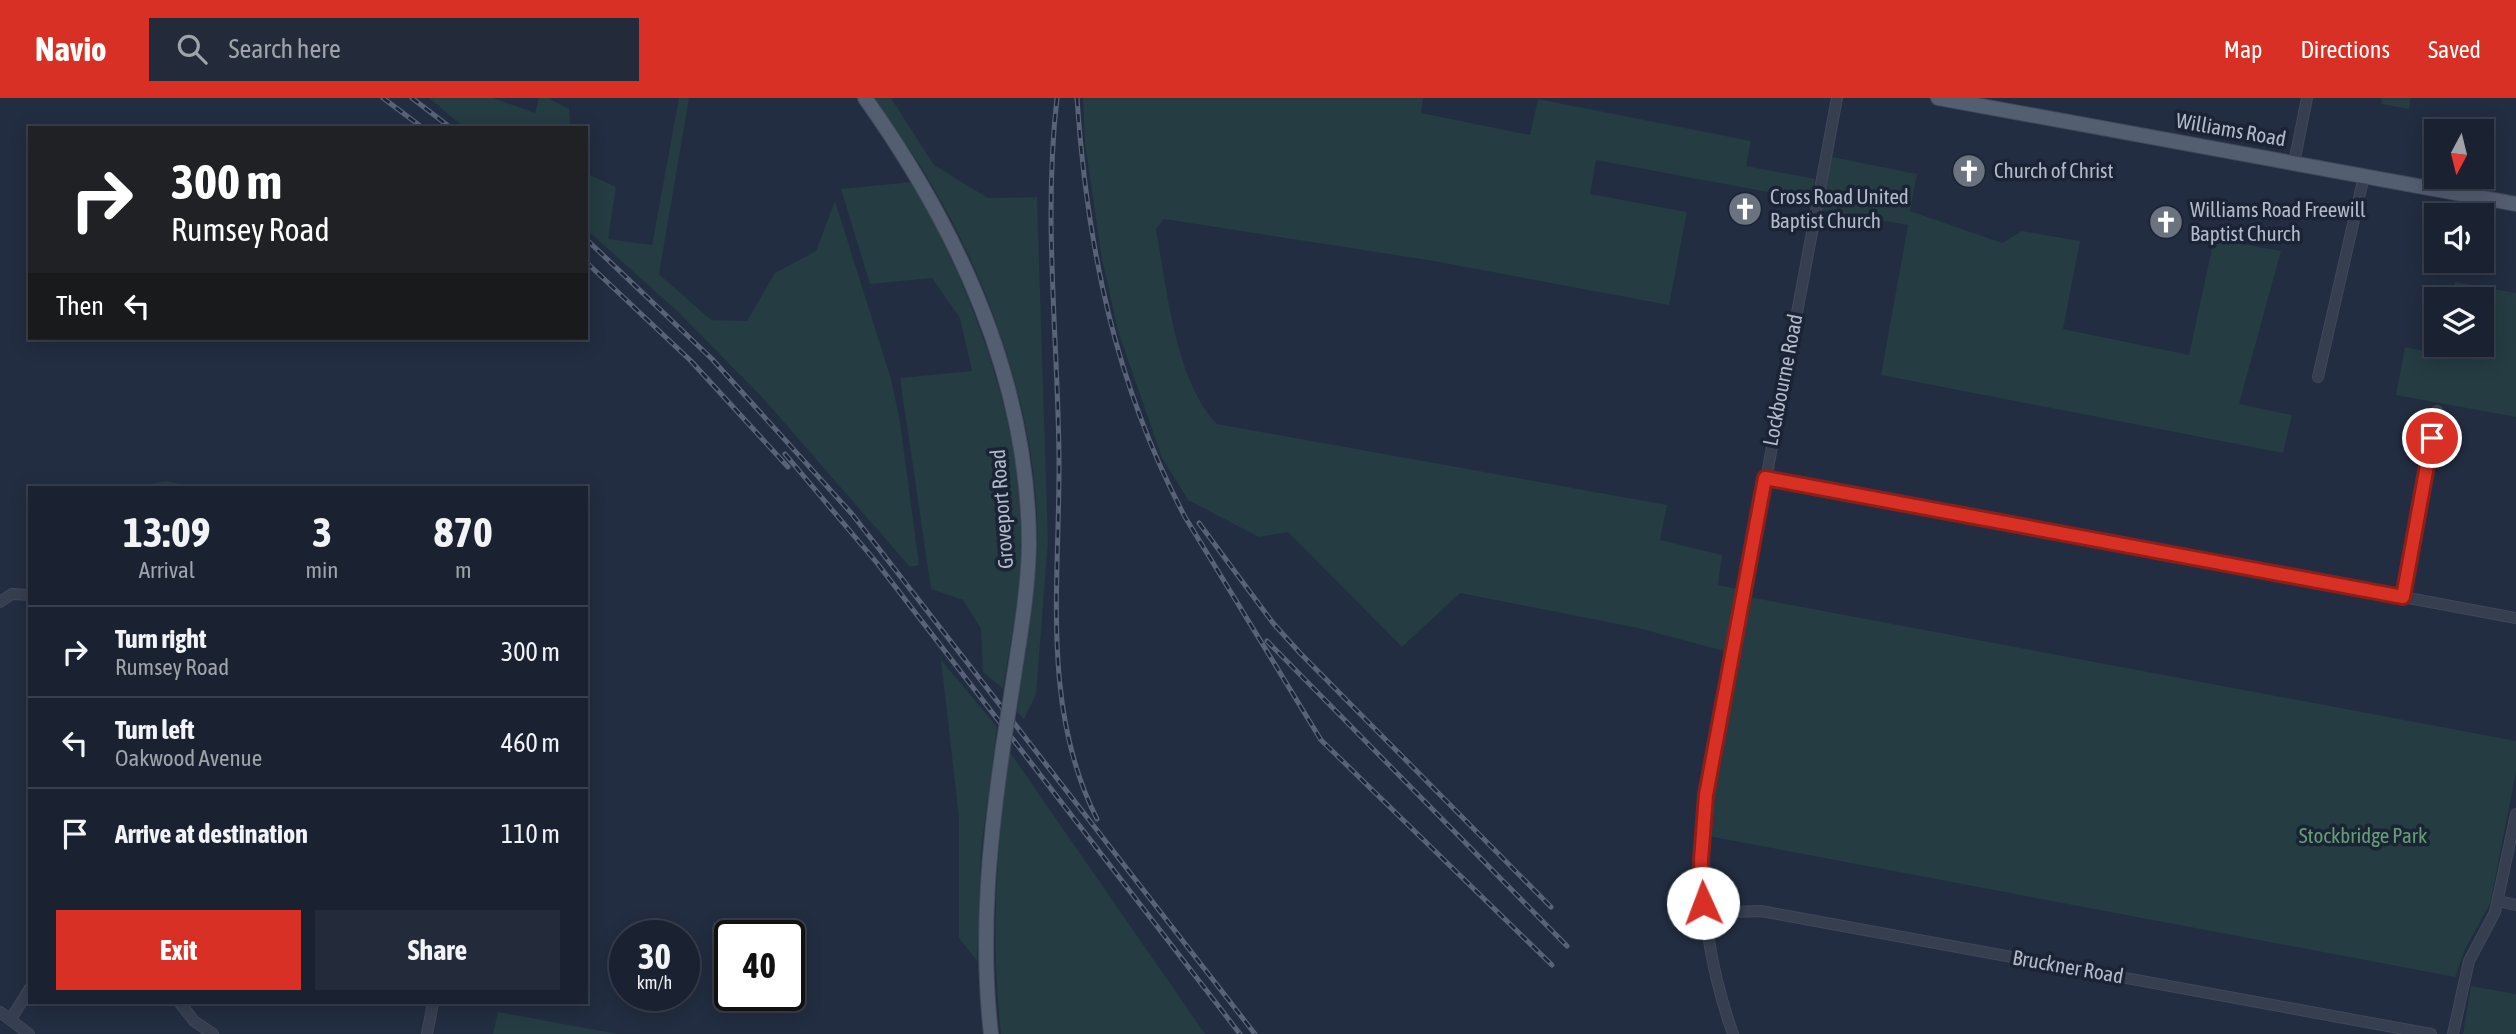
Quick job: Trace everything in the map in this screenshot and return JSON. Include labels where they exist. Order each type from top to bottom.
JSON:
[{"type":"main road","name":"Groveport Road","points":[[865,98],[897,142],[943,220],[984,314],[1010,400],[1023,464],[1029,546],[1023,615],[986,887],[986,975],[991,1034]]},
{"type":"main road","name":"Williams Road","points":[[1938,98],[2516,204]]},
{"type":"street","name":"Lockbourne Road","points":[[1733,1034],[1718,989],[1703,913],[1701,860],[1706,795],[1837,98]]},
{"type":"street","points":[[2294,163],[2306,98]]},
{"type":"street","points":[[2318,377],[2364,176]]},
{"type":"street","points":[[2403,597],[2437,411]]},
{"type":"street","points":[[1765,478],[2516,618]]},
{"type":"street","points":[[1,601],[12,594],[28,595]]},
{"type":"street","points":[[2453,1034],[2469,961],[2498,901],[2516,814]]},
{"type":"street","points":[[2498,901],[2516,905]]},
{"type":"street","name":"Bruckner Road","points":[[1703,913],[1761,911],[2431,1034]]},
{"type":"street","points":[[11,1018],[28,991]]},
{"type":"street","points":[[181,1004],[194,1021],[213,1034]]},
{"type":"street","points":[[427,1034],[433,1004]]},
{"type":"street","points":[[0,1012],[29,1034]]},
{"type":"green space","points":[[429,98],[493,98],[535,113],[539,98],[548,98],[569,109],[571,126],[463,126]]},
{"type":"green space","points":[[679,98],[689,98],[659,274],[711,320],[747,321],[775,273],[816,251],[835,201],[891,379],[900,422],[919,565],[910,567],[762,397],[677,311],[588,231],[588,174],[616,187],[608,239],[652,245]]},
{"type":"green space","points":[[874,98],[891,98],[934,165],[988,198],[1037,197],[1048,542],[1036,694],[1024,719],[1017,712],[1037,555],[1037,507],[1022,409],[992,310],[972,263],[927,177]]},
{"type":"green space","points":[[1083,98],[1423,98],[1421,113],[1530,135],[1538,99],[1751,141],[1746,166],[1815,179],[1811,200],[1596,160],[1590,194],[1687,212],[1669,305],[1428,260],[1164,219],[1156,229],[1182,359],[1203,406],[1217,424],[1667,505],[1660,540],[1722,555],[1718,585],[1737,589],[1724,651],[1638,628],[1460,593],[1402,647],[1288,532],[1259,537],[1188,500],[1162,458],[1118,331],[1101,254],[1085,143]]},
{"type":"green space","points":[[2382,98],[2411,98],[2409,109],[2381,104]]},
{"type":"green space","points":[[1832,157],[1917,174],[1910,211],[2002,243],[2022,231],[2080,241],[2063,329],[2189,355],[2214,239],[2281,251],[2239,404],[2292,415],[2283,453],[1881,375],[1908,225],[1821,210]]},
{"type":"green space","points":[[912,182],[974,313],[1004,407],[1014,455],[1020,503],[1021,551],[1017,603],[1003,689],[983,672],[981,629],[963,600],[931,589],[900,378],[972,371],[960,318],[932,278],[870,284],[841,189]]},
{"type":"green space","points":[[2455,282],[2483,287],[2454,287]]},
{"type":"green space","points":[[2494,289],[2516,293],[2516,417],[2396,395],[2405,347],[2424,351],[2424,357],[2494,357]]},
{"type":"green space","points":[[166,481],[192,486],[139,486]]},
{"type":"green space","name":"Stockbridge Park","points":[[1749,597],[2516,741],[2516,772],[2490,904],[2465,949],[2455,977],[1708,836],[1709,810]]},
{"type":"green space","points":[[941,660],[997,727],[981,851],[977,961],[959,938],[959,818]]},
{"type":"green space","points":[[1009,751],[1205,1034],[1001,1034],[996,963],[996,892]]},
{"type":"green space","points":[[2471,986],[2516,994],[2516,1034],[2463,1034]]},
{"type":"green space","points":[[498,1012],[618,1034],[493,1034]]},
{"type":"railway","points":[[383,98],[420,126]]},
{"type":"railway","points":[[412,98],[448,126]]},
{"type":"railway","points":[[1057,98],[1051,188],[1059,459],[1057,642],[1067,732],[1079,776],[1097,819]]},
{"type":"railway","points":[[1077,98],[1088,208],[1108,314],[1140,416],[1185,517],[1321,740],[1552,965]]},
{"type":"railway","points":[[588,241],[712,359],[852,514],[1255,1034]]},
{"type":"railway","points":[[588,264],[691,361],[788,467]]},
{"type":"railway","points":[[785,454],[877,563],[1240,1034]]},
{"type":"railway","points":[[1199,523],[1273,623],[1300,653],[1551,907]]},
{"type":"railway","points":[[1267,641],[1567,946]]},
{"type":"place","name":"Church of Christ","points":[[1969,171]]},
{"type":"place","name":"Cross Road United Baptist Church","points":[[1745,209]]},
{"type":"place","name":"Williams Road Freewill Baptist Church","points":[[2166,222]]},
{"type":"route","points":[[1703,903],[1701,860],[1706,795],[1765,478],[2403,597],[2432,438]]}]
